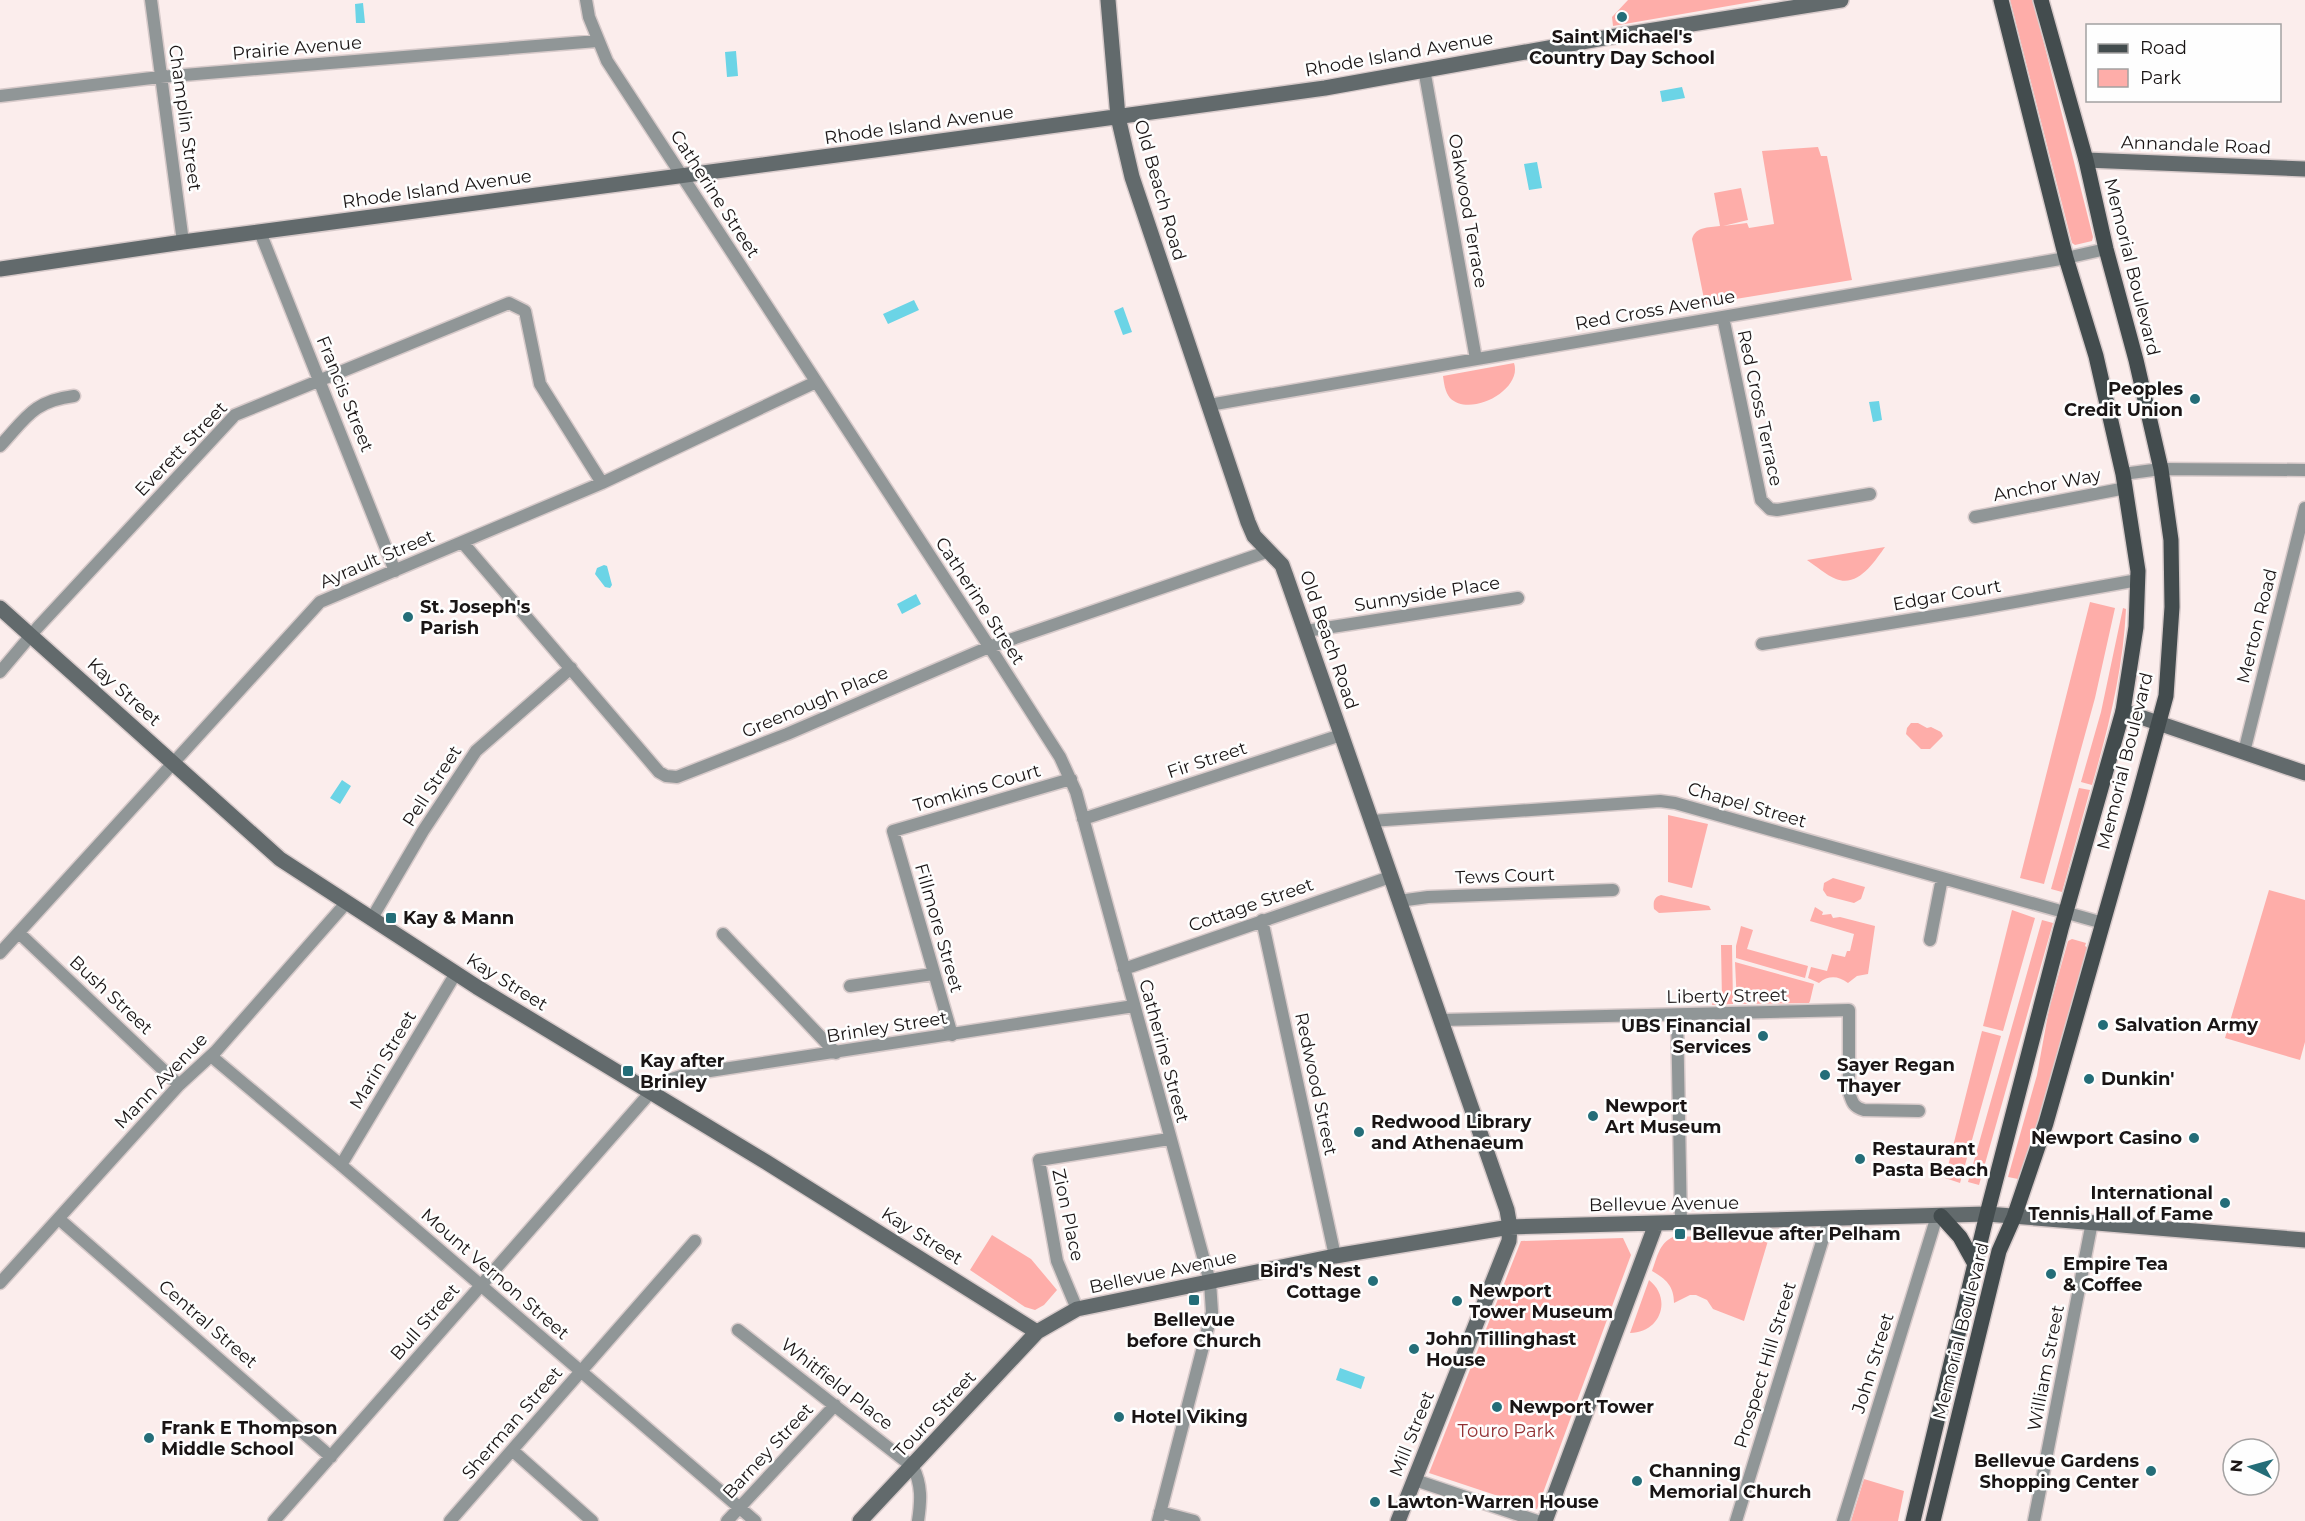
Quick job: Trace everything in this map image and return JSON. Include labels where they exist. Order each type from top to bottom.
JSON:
[{"type":"main road","name":"Memorial Boulevard","points":[[1913,1521],[1987,1214],[2066,913],[2123,711],[2133,657],[2138,580],[2124,481],[2096,356],[2066,258],[2001,0]]},
{"type":"main road","name":"Memorial Boulevard","points":[[1933,1521],[1999,1251],[2014,1217],[2046,1123],[2166,696],[2172,607],[2171,540],[2161,469],[2086,160],[2041,0]]},
{"type":"main road","points":[[1939,1216],[1964,1243],[1976,1264]]},
{"type":"street","name":"Champlin Street","points":[[151,0],[183,242]]},
{"type":"street","name":"Catherine Street","points":[[586,0],[597,41],[607,61],[989,647],[1060,757],[1071,779],[1210,1282],[1212,1312],[1159,1516]]},
{"type":"street","name":"Old Beach Road","points":[[1108,0],[1118,117],[1132,177],[1248,522],[1254,536],[1282,565],[1306,631],[1390,877],[1442,1020],[1507,1210],[1510,1227]]},
{"type":"street","name":"Rhode Island Avenue","points":[[0,269],[183,242],[1325,88],[1424,69],[1841,0]]},
{"type":"street","name":"Prairie Avenue","points":[[0,96],[160,77],[597,41]]},
{"type":"street","name":"Oakwood Terrace","points":[[1424,69],[1476,359]]},
{"type":"street","name":"Annandale Road","points":[[2086,160],[2305,169]]},
{"type":"street","name":"Francis Street","points":[[260,232],[395,571]]},
{"type":"street","name":"Red Cross Avenue","points":[[1209,405],[2066,258],[2106,249]]},
{"type":"street","name":"Everett Street","points":[[0,672],[30,636],[235,415],[509,303],[525,311],[540,384],[602,483]]},
{"type":"street","name":"Red Cross Terrace","points":[[1723,317],[1764,506],[1770,510],[1777,510],[1870,494]]},
{"type":"street","name":"Ayrault Street","points":[[0,953],[320,602],[602,483],[816,382]]},
{"type":"street","points":[[0,446],[44,402],[74,396]]},
{"type":"street","name":"Anchor Way","points":[[1975,517],[2124,481],[2161,469],[2305,470]]},
{"type":"street","name":"Merton Road","points":[[2244,752],[2305,508]]},
{"type":"street","name":"Greenough Place","points":[[463,543],[659,772],[666,776],[676,777],[787,734],[989,647],[1269,551]]},
{"type":"street","name":"Edgar Court","points":[[1762,644],[2138,580]]},
{"type":"street","name":"Sunnyside Place","points":[[1306,631],[1518,598]]},
{"type":"street","name":"Kay Street","points":[[0,608],[280,859],[456,973],[766,1162],[1037,1332]]},
{"type":"street","name":"Pell Street","points":[[372,918],[423,831],[476,751],[571,668]]},
{"type":"street","points":[[2123,711],[2305,773]]},
{"type":"street","name":"Fir Street","points":[[1083,819],[1341,735]]},
{"type":"street","name":"Tomkins Court","points":[[893,831],[1071,779]]},
{"type":"street","name":"Chapel Street","points":[[1371,821],[1660,801],[1675,803],[2103,923]]},
{"type":"street","name":"Fillmore Street","points":[[893,831],[952,1035]]},
{"type":"street","name":"Cottage Street","points":[[1124,969],[1390,877]]},
{"type":"street","points":[[1930,940],[1942,878]]},
{"type":"street","name":"Tews Court","points":[[1399,901],[1428,897],[1613,890]]},
{"type":"street","name":"Mann Avenue","points":[[0,1283],[178,1084],[211,1056],[347,903]]},
{"type":"street","name":"Redwood Street","points":[[1262,920],[1335,1256]]},
{"type":"street","name":"Bush Street","points":[[19,933],[178,1084]]},
{"type":"street","points":[[723,934],[836,1053]]},
{"type":"street","name":"Marin Street","points":[[341,1165],[456,973]]},
{"type":"street","points":[[850,987],[933,974]]},
{"type":"street","name":"Brinley Street","points":[[650,1093],[666,1081],[684,1075],[1134,1006]]},
{"type":"street","name":"Liberty Street","points":[[1442,1020],[1849,1010],[1852,1103],[1856,1108],[1864,1110],[1919,1111]]},
{"type":"street","points":[[1677,1015],[1680,1223]]},
{"type":"street","name":"Mount Vernon Street","points":[[211,1056],[755,1521]]},
{"type":"street","name":"Bull Street","points":[[274,1521],[650,1093]]},
{"type":"street","name":"Zion Place","points":[[1077,1309],[1057,1261],[1039,1160],[1169,1139]]},
{"type":"street","name":"Bellevue Avenue","points":[[1037,1332],[1077,1309],[1335,1256],[1510,1227],[1987,1214],[2305,1240]]},
{"type":"street","name":"John Street","points":[[1843,1521],[1939,1216]]},
{"type":"street","name":"Central Street","points":[[59,1219],[331,1457]]},
{"type":"street","name":"Prospect Hill Street","points":[[1736,1521],[1829,1219]]},
{"type":"street","name":"William Street","points":[[2034,1521],[2092,1222]]},
{"type":"street","points":[[1545,1521],[1656,1224]]},
{"type":"street","name":"Mill Street","points":[[1398,1521],[1509,1241],[1510,1227]]},
{"type":"street","name":"Sherman Street","points":[[450,1521],[695,1241]]},
{"type":"street","name":"Whitfield Place","points":[[738,1330],[913,1467]]},
{"type":"street","name":"Touro Street","points":[[860,1521],[1037,1332]]},
{"type":"street","name":"Barney Street","points":[[727,1521],[836,1405]]},
{"type":"street","points":[[512,1450],[592,1521]]},
{"type":"street","points":[[913,1467],[920,1482],[921,1502],[918,1521]]},
{"type":"street","points":[[1415,1480],[1536,1521]]},
{"type":"street","points":[[1159,1516],[1194,1521]]},
{"type":"green space","points":[[1628,0],[1763,0],[1613,26],[1612,17]]},
{"type":"green space","points":[[2010,0],[2033,0],[2093,237],[2092,241],[2075,245],[2072,243]]},
{"type":"green space","points":[[1818,147],[1821,156],[1827,156],[1852,280],[1705,304],[1692,239],[1699,230],[1720,226],[1714,193],[1741,188],[1748,220],[1723,226],[1747,223],[1749,228],[1774,224],[1762,151]]},
{"type":"green space","points":[[1514,363],[1515,373],[1511,383],[1493,398],[1470,405],[1459,403],[1450,398],[1447,393],[1443,376]]},
{"type":"green space","points":[[1885,547],[1865,572],[1852,580],[1836,579],[1807,560]]},
{"type":"green space","points":[[2090,602],[2115,608],[2095,698],[2044,884],[2020,878]]},
{"type":"green space","points":[[2123,608],[2126,609],[2118,676],[2092,785],[2081,782],[2101,712]]},
{"type":"green space","points":[[1911,723],[1931,727],[1941,732],[1943,736],[1930,749],[1921,749],[1906,734]]},
{"type":"green space","points":[[2079,788],[2090,790],[2062,892],[2051,889]]},
{"type":"green space","points":[[1668,815],[1708,824],[1692,888],[1668,882]]},
{"type":"green space","points":[[1833,878],[1865,887],[1861,899],[1854,903],[1827,896],[1823,890],[1824,883]]},
{"type":"green space","points":[[2269,890],[2305,900],[2305,1042],[2300,1060],[2225,1038]]},
{"type":"green space","points":[[1661,895],[1709,906],[1711,910],[1659,913],[1654,909],[1654,904],[1655,898]]},
{"type":"green space","points":[[1815,907],[1823,912],[1822,915],[1831,914],[1833,918],[1840,917],[1875,926],[1868,974],[1857,976],[1848,983],[1841,979],[1830,978],[1819,983],[1808,978],[1811,967],[1827,971],[1832,954],[1845,957],[1847,951],[1850,951],[1854,934],[1810,921]]},
{"type":"green space","points":[[2012,910],[2035,918],[2003,1031],[1983,1026]]},
{"type":"green space","points":[[2042,920],[2053,923],[1979,1185],[1968,1182]]},
{"type":"green space","points":[[1741,926],[1753,930],[1747,949],[1808,966],[1805,978],[1736,958],[1736,946]]},
{"type":"green space","points":[[2072,939],[2086,943],[2085,946],[2088,948],[2040,1117],[2018,1179],[2008,1177],[2037,1075],[2049,1009],[2068,941]]},
{"type":"green space","points":[[1721,945],[1732,945],[1733,1004],[1712,1005],[1713,1001],[1722,1001]]},
{"type":"green space","points":[[1735,962],[1814,984],[1809,1003],[1737,1004]]},
{"type":"green space","points":[[1982,1031],[2001,1036],[1960,1183],[1945,1178]]},
{"type":"green space","points":[[1770,1234],[1744,1321],[1713,1309],[1707,1300],[1696,1295],[1690,1295],[1674,1303],[1673,1292],[1668,1284],[1652,1271],[1662,1247],[1673,1237]]},
{"type":"green space","points":[[992,1235],[1031,1259],[1057,1290],[1044,1305],[1035,1310],[1025,1307],[970,1270]]},
{"type":"green space","name":"Touro Park","points":[[1623,1238],[1631,1255],[1537,1509],[1429,1473],[1521,1241]]},
{"type":"green space","points":[[1649,1280],[1660,1296],[1660,1314],[1649,1327],[1640,1332],[1630,1333]]},
{"type":"green space","points":[[1864,1479],[1904,1491],[1898,1521],[1851,1521]]},
{"type":"water","points":[[363,3],[365,23],[356,23],[355,4]]},
{"type":"water","points":[[736,51],[738,76],[727,77],[725,52]]},
{"type":"water","points":[[1682,87],[1685,98],[1662,102],[1660,91]]},
{"type":"water","points":[[1537,162],[1542,188],[1529,190],[1524,164]]},
{"type":"water","points":[[914,300],[919,310],[888,324],[883,314]]},
{"type":"water","points":[[1123,307],[1132,332],[1123,335],[1114,311]]},
{"type":"water","points":[[1879,401],[1882,420],[1873,422],[1869,402]]},
{"type":"water","points":[[607,566],[612,585],[610,588],[605,587],[595,574],[597,568]]},
{"type":"water","points":[[916,594],[921,604],[902,614],[897,604]]},
{"type":"water","points":[[342,780],[351,786],[340,804],[330,798]]},
{"type":"water","points":[[1340,1368],[1365,1377],[1361,1389],[1336,1380]]},
{"type":"place","name":"Saint Michael's Country Day School","points":[[1622,17]]},
{"type":"place","name":"Peoples Credit Union","points":[[2195,399]]},
{"type":"place","name":"St. Joseph's Parish","points":[[408,617]]},
{"type":"place","name":"Kay & Mann","points":[[391,918]]},
{"type":"place","name":"Salvation Army","points":[[2103,1025]]},
{"type":"place","name":"UBS Financial Services","points":[[1763,1036]]},
{"type":"place","name":"Kay after Brinley","points":[[628,1071]]},
{"type":"place","name":"Sayer Regan Thayer","points":[[1825,1075]]},
{"type":"place","name":"Dunkin'","points":[[2089,1079]]},
{"type":"place","name":"Newport Art Museum","points":[[1593,1116]]},
{"type":"place","name":"Redwood Library and Athenaeum","points":[[1359,1132]]},
{"type":"place","name":"Newport Casino","points":[[2194,1138]]},
{"type":"place","name":"Restaurant Pasta Beach","points":[[1860,1159]]},
{"type":"place","name":"International Tennis Hall of Fame","points":[[2225,1203]]},
{"type":"place","name":"Bellevue after Pelham","points":[[1680,1234]]},
{"type":"place","name":"Empire Tea & Coffee","points":[[2051,1274]]},
{"type":"place","name":"Bird's Nest Cottage","points":[[1373,1281]]},
{"type":"place","name":"Bellevue before Church","points":[[1194,1300]]},
{"type":"place","name":"Newport Tower Museum","points":[[1457,1301]]},
{"type":"place","name":"John Tillinghast House","points":[[1414,1349]]},
{"type":"place","name":"Newport Tower","points":[[1497,1407]]},
{"type":"place","name":"Hotel Viking","points":[[1119,1417]]},
{"type":"place","name":"Frank E Thompson Middle School","points":[[149,1438]]},
{"type":"place","name":"Bellevue Gardens Shopping Center","points":[[2151,1471]]},
{"type":"place","name":"Channing Memorial Church","points":[[1637,1481]]},
{"type":"place","name":"Lawton-Warren House","points":[[1375,1502]]}]
